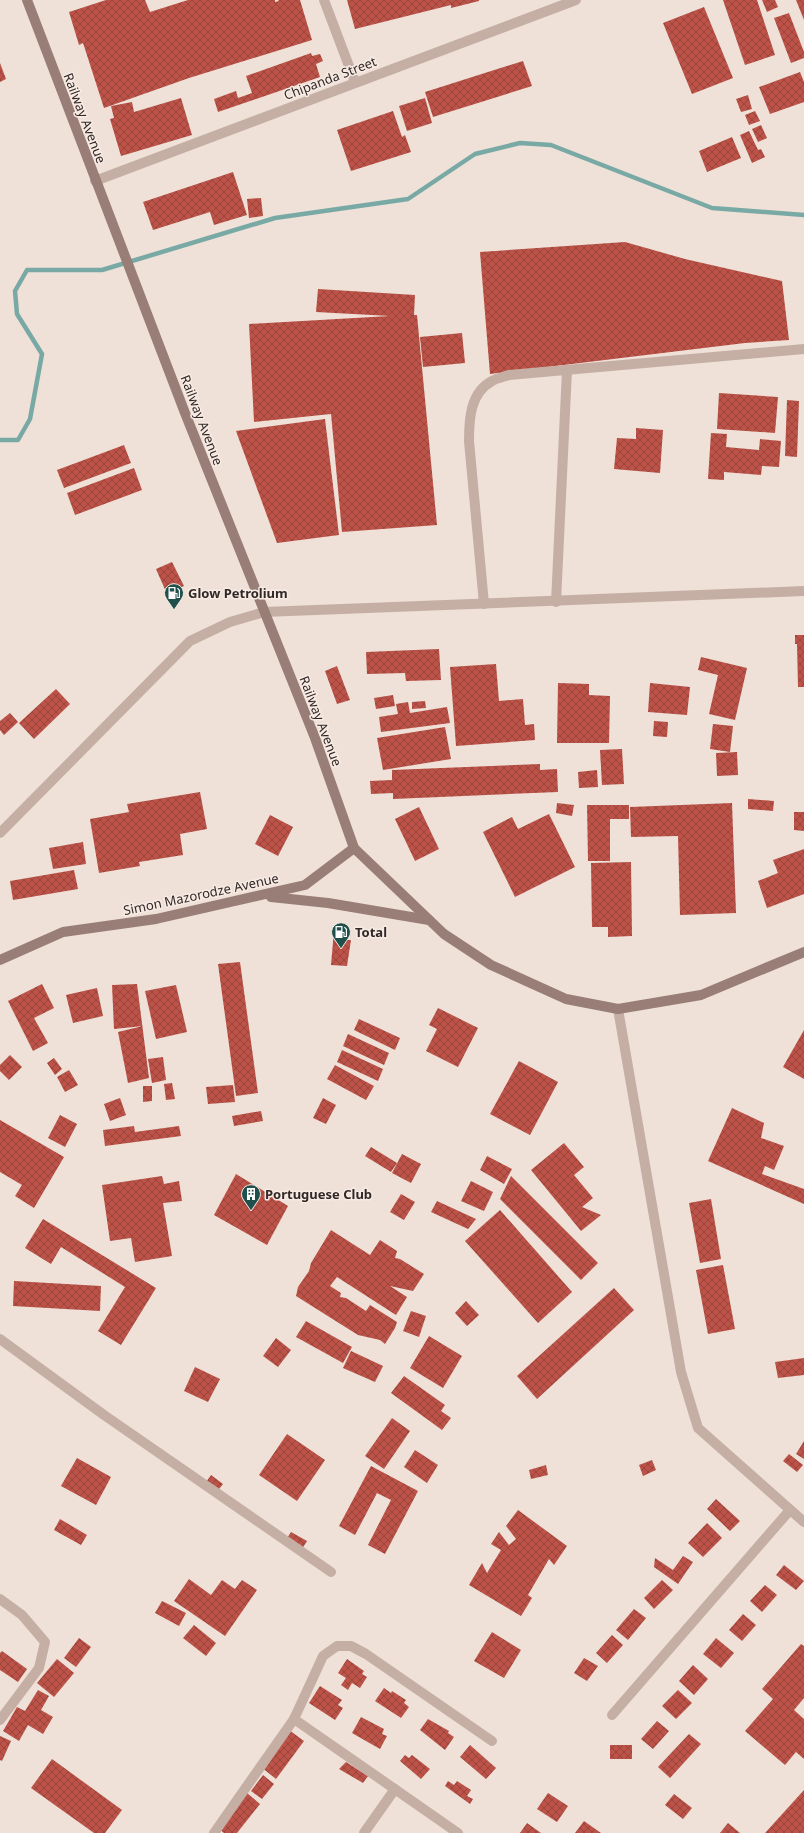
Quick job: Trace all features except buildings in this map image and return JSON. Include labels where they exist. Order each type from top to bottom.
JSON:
[{"type":"main road","name":"Railway Avenue","points":[[27,0],[144,307],[315,738],[354,848]]},
{"type":"main road","name":"Simon Mazorodze Avenue","points":[[0,960],[63,932],[156,920],[305,885],[354,848]]},
{"type":"main road","points":[[354,848],[444,934],[491,965],[566,999],[618,1009],[701,995],[804,952]]},
{"type":"main road","points":[[263,896],[328,903],[429,920]]},
{"type":"street","points":[[324,0],[355,82]]},
{"type":"street","name":"Chipanda Street","points":[[95,181],[576,0]]},
{"type":"street","points":[[484,604],[469,441],[469,418],[478,392],[492,381],[509,375],[804,350]]},
{"type":"street","points":[[556,602],[566,370]]},
{"type":"street","points":[[0,833],[190,641],[230,622],[264,612],[556,602],[804,591]]},
{"type":"street","points":[[618,1009],[681,1372],[698,1428],[804,1522]]},
{"type":"street","points":[[0,1339],[104,1415],[331,1572]]},
{"type":"street","points":[[612,1715],[790,1510]]},
{"type":"street","points":[[0,1598],[22,1615],[45,1642],[39,1668],[0,1720]]},
{"type":"street","points":[[214,1833],[294,1719],[323,1656],[336,1646],[351,1646],[366,1654],[492,1741]]},
{"type":"street","points":[[294,1719],[458,1833]]},
{"type":"street","points":[[364,1833],[395,1789]]},
{"type":"street","points":[[438,1820],[440,1833]]},
{"type":"waterway","points":[[0,440],[18,440],[30,419],[42,354],[17,314],[15,291],[27,270],[102,270],[275,218],[408,199],[475,154],[520,143],[551,145],[712,208],[804,215]]},
{"type":"place","name":"Glow Petrolium","points":[[174,610]]},
{"type":"place","name":"Total","points":[[341,949]]},
{"type":"place","name":"Portuguese Club","points":[[251,1211]]}]
